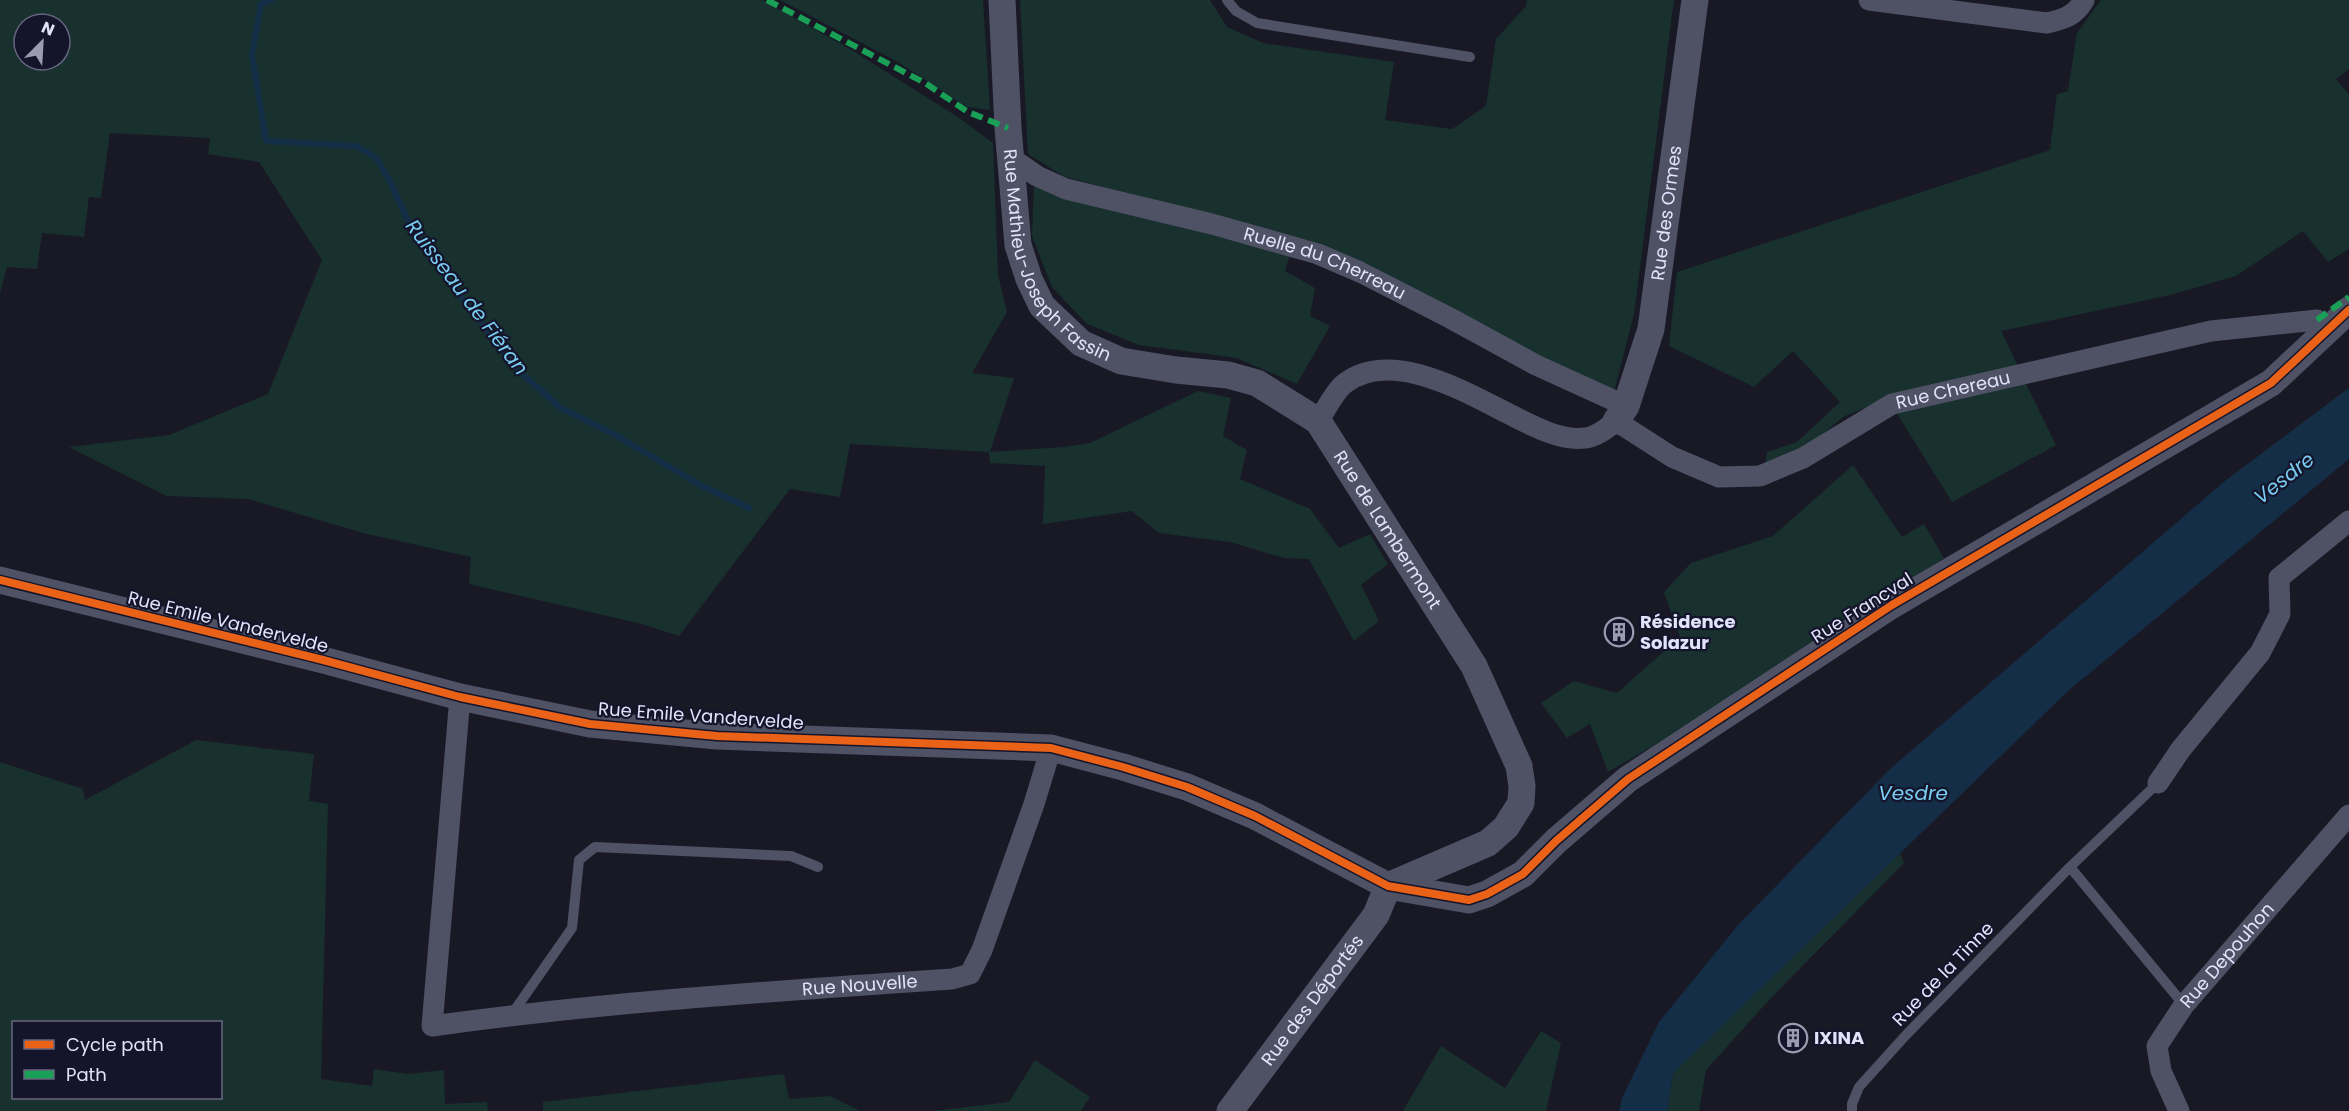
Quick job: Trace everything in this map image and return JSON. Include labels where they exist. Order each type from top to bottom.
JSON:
[{"type":"street","name":"Rue Mathieu-Joseph Fassin","points":[[1002,0],[1018,245],[1029,279],[1042,306],[1081,343],[1121,361],[1228,375],[1257,383],[1318,421]]},
{"type":"street","name":"Rue des Ormes","points":[[1621,413],[1651,329],[1695,0]]},
{"type":"street","points":[[1869,0],[2047,23],[2067,18],[2078,10],[2084,0]]},
{"type":"street","name":"Ruelle du Cherreau","points":[[1011,158],[1037,176],[1065,189],[1212,224],[1318,254],[1360,272],[1430,308],[1536,364],[1621,413]]},
{"type":"street","name":"Rue Francval","points":[[1388,886],[1469,900],[1487,894],[1523,874],[1556,841],[1628,779],[1892,605],[2271,383],[2349,310]]},
{"type":"street","name":"Rue Chereau","points":[[1621,413],[1672,457],[1719,477],[1761,476],[1803,458],[1892,404],[2211,331],[2317,320]]},
{"type":"street","points":[[1318,421],[1342,385],[1359,374],[1379,368],[1433,379],[1539,429],[1566,436],[1585,438],[1600,433],[1621,413]]},
{"type":"street","name":"Rue de Lambermont","points":[[1318,421],[1474,666],[1519,766],[1522,786],[1521,803],[1506,827],[1488,843],[1388,886]]},
{"type":"street","points":[[2158,783],[2181,749],[2260,653],[2280,614],[2279,578],[2349,520]]},
{"type":"street","name":"Rue Emile Vandervelde","points":[[0,580],[323,660],[460,697],[590,724],[717,736],[1051,748],[1187,787],[1255,816],[1388,886]]},
{"type":"street","name":"Rue Nouvelle","points":[[460,697],[432,1026],[512,1014],[952,979],[970,974],[982,950],[1034,804],[1051,748]]},
{"type":"street","name":"Rue Depouhon","points":[[2179,1111],[2162,1071],[2157,1046],[2184,1005],[2349,815]]},
{"type":"street","name":"Rue des Déportés","points":[[1230,1111],[1376,915],[1388,886]]},
{"type":"lane","points":[[1227,0],[1236,11],[1257,23],[1470,57]]},
{"type":"lane","name":"Rue de la Tinne","points":[[1852,1111],[1852,1104],[1865,1081],[1906,1035],[2070,867],[2158,783]]},
{"type":"lane","points":[[512,1014],[572,928],[579,860],[594,847],[791,856],[818,867]]},
{"type":"lane","points":[[2070,867],[2184,1005]]},
{"type":"green space","points":[[0,0],[762,0],[850,49],[958,117],[993,143],[998,275],[1007,312],[972,373],[1014,378],[990,452],[1090,443],[1198,391],[1231,398],[1223,436],[1247,450],[1240,479],[1310,509],[1339,548],[1370,534],[1388,564],[1361,585],[1379,621],[1354,641],[1309,559],[1284,558],[1230,542],[1159,533],[1132,511],[1043,524],[1045,466],[990,463],[989,452],[850,444],[840,497],[790,489],[679,636],[642,624],[469,584],[471,557],[363,533],[248,499],[167,496],[69,447],[169,435],[268,394],[322,260],[259,162],[208,154],[210,138],[110,133],[101,198],[89,197],[84,237],[42,233],[37,269],[7,267],[0,294]]},
{"type":"green space","points":[[780,0],[983,0],[990,110],[967,107],[898,62]]},
{"type":"green space","points":[[1020,0],[1210,0],[1227,27],[1263,43],[1394,62],[1385,120],[1452,129],[1486,106],[1496,39],[1526,6],[1527,0],[1674,0],[1634,314],[1613,396],[1279,233],[1065,177],[1028,154]]},
{"type":"green space","points":[[2101,0],[2349,0],[2349,69],[2336,79],[2349,94],[2349,249],[2328,262],[2303,231],[2236,276],[2170,295],[2001,331],[2018,366],[1910,389],[1843,417],[1803,451],[1765,465],[1767,452],[1797,442],[1840,402],[1793,351],[1754,387],[1669,346],[1677,272],[2050,150],[2057,94],[2068,91],[2077,33]]},
{"type":"green space","points":[[1034,183],[1290,254],[1285,271],[1315,288],[1310,316],[1330,326],[1297,384],[1237,358],[1139,345],[1087,324],[1052,287],[1032,236]]},
{"type":"green space","points":[[2025,382],[2056,445],[1952,502],[1896,412]]},
{"type":"green space","points":[[1853,465],[1902,537],[1924,524],[1944,558],[1817,638],[1658,743],[1608,772],[1590,724],[1567,738],[1541,703],[1574,681],[1617,693],[1680,637],[1664,592],[1691,563],[1773,536]]},
{"type":"green space","points":[[196,740],[314,754],[309,801],[328,804],[321,1079],[372,1086],[374,1069],[408,1074],[444,1070],[445,1104],[487,1102],[488,1111],[0,1111],[0,762],[83,789],[85,800]]},
{"type":"green space","points":[[1900,853],[1904,863],[1769,1000],[1706,1070],[1699,1111],[1667,1111],[1673,1073]]},
{"type":"green space","points":[[1541,1031],[1561,1043],[1546,1111],[1403,1111],[1441,1046],[1505,1088]]},
{"type":"green space","points":[[1035,1060],[1090,1097],[1081,1111],[933,1111],[1009,1102]]},
{"type":"green space","points":[[784,1074],[789,1099],[830,1096],[860,1111],[543,1111],[543,1102]]},
{"type":"water","name":"Vesdre","points":[[2349,388],[2349,459],[2068,691],[1673,1073],[1667,1111],[1619,1111],[1622,1098],[1659,1022],[1739,924],[1890,769],[2225,481]]},
{"type":"waterway","name":"Ruisseau de Fiéran","points":[[272,0],[261,4],[252,55],[266,141],[357,146],[376,158],[389,179],[411,228],[443,274],[519,371],[561,408],[612,433],[702,486],[749,508]]},
{"type":"marked path","points":[[767,0],[925,83],[968,112],[1008,128]]},
{"type":"marked path","points":[[2317,320],[2349,297]]},
{"type":"cycle path","points":[[0,580],[323,660],[460,697],[590,724],[717,736],[1051,748],[1187,787],[1255,816],[1388,886],[1469,900],[1487,894],[1523,874],[1556,841],[1628,779],[1892,605],[2271,383],[2349,310]]},
{"type":"place","name":"Résidence Solazur","points":[[1619,632]]},
{"type":"place","name":"IXINA","points":[[1793,1038]]}]
